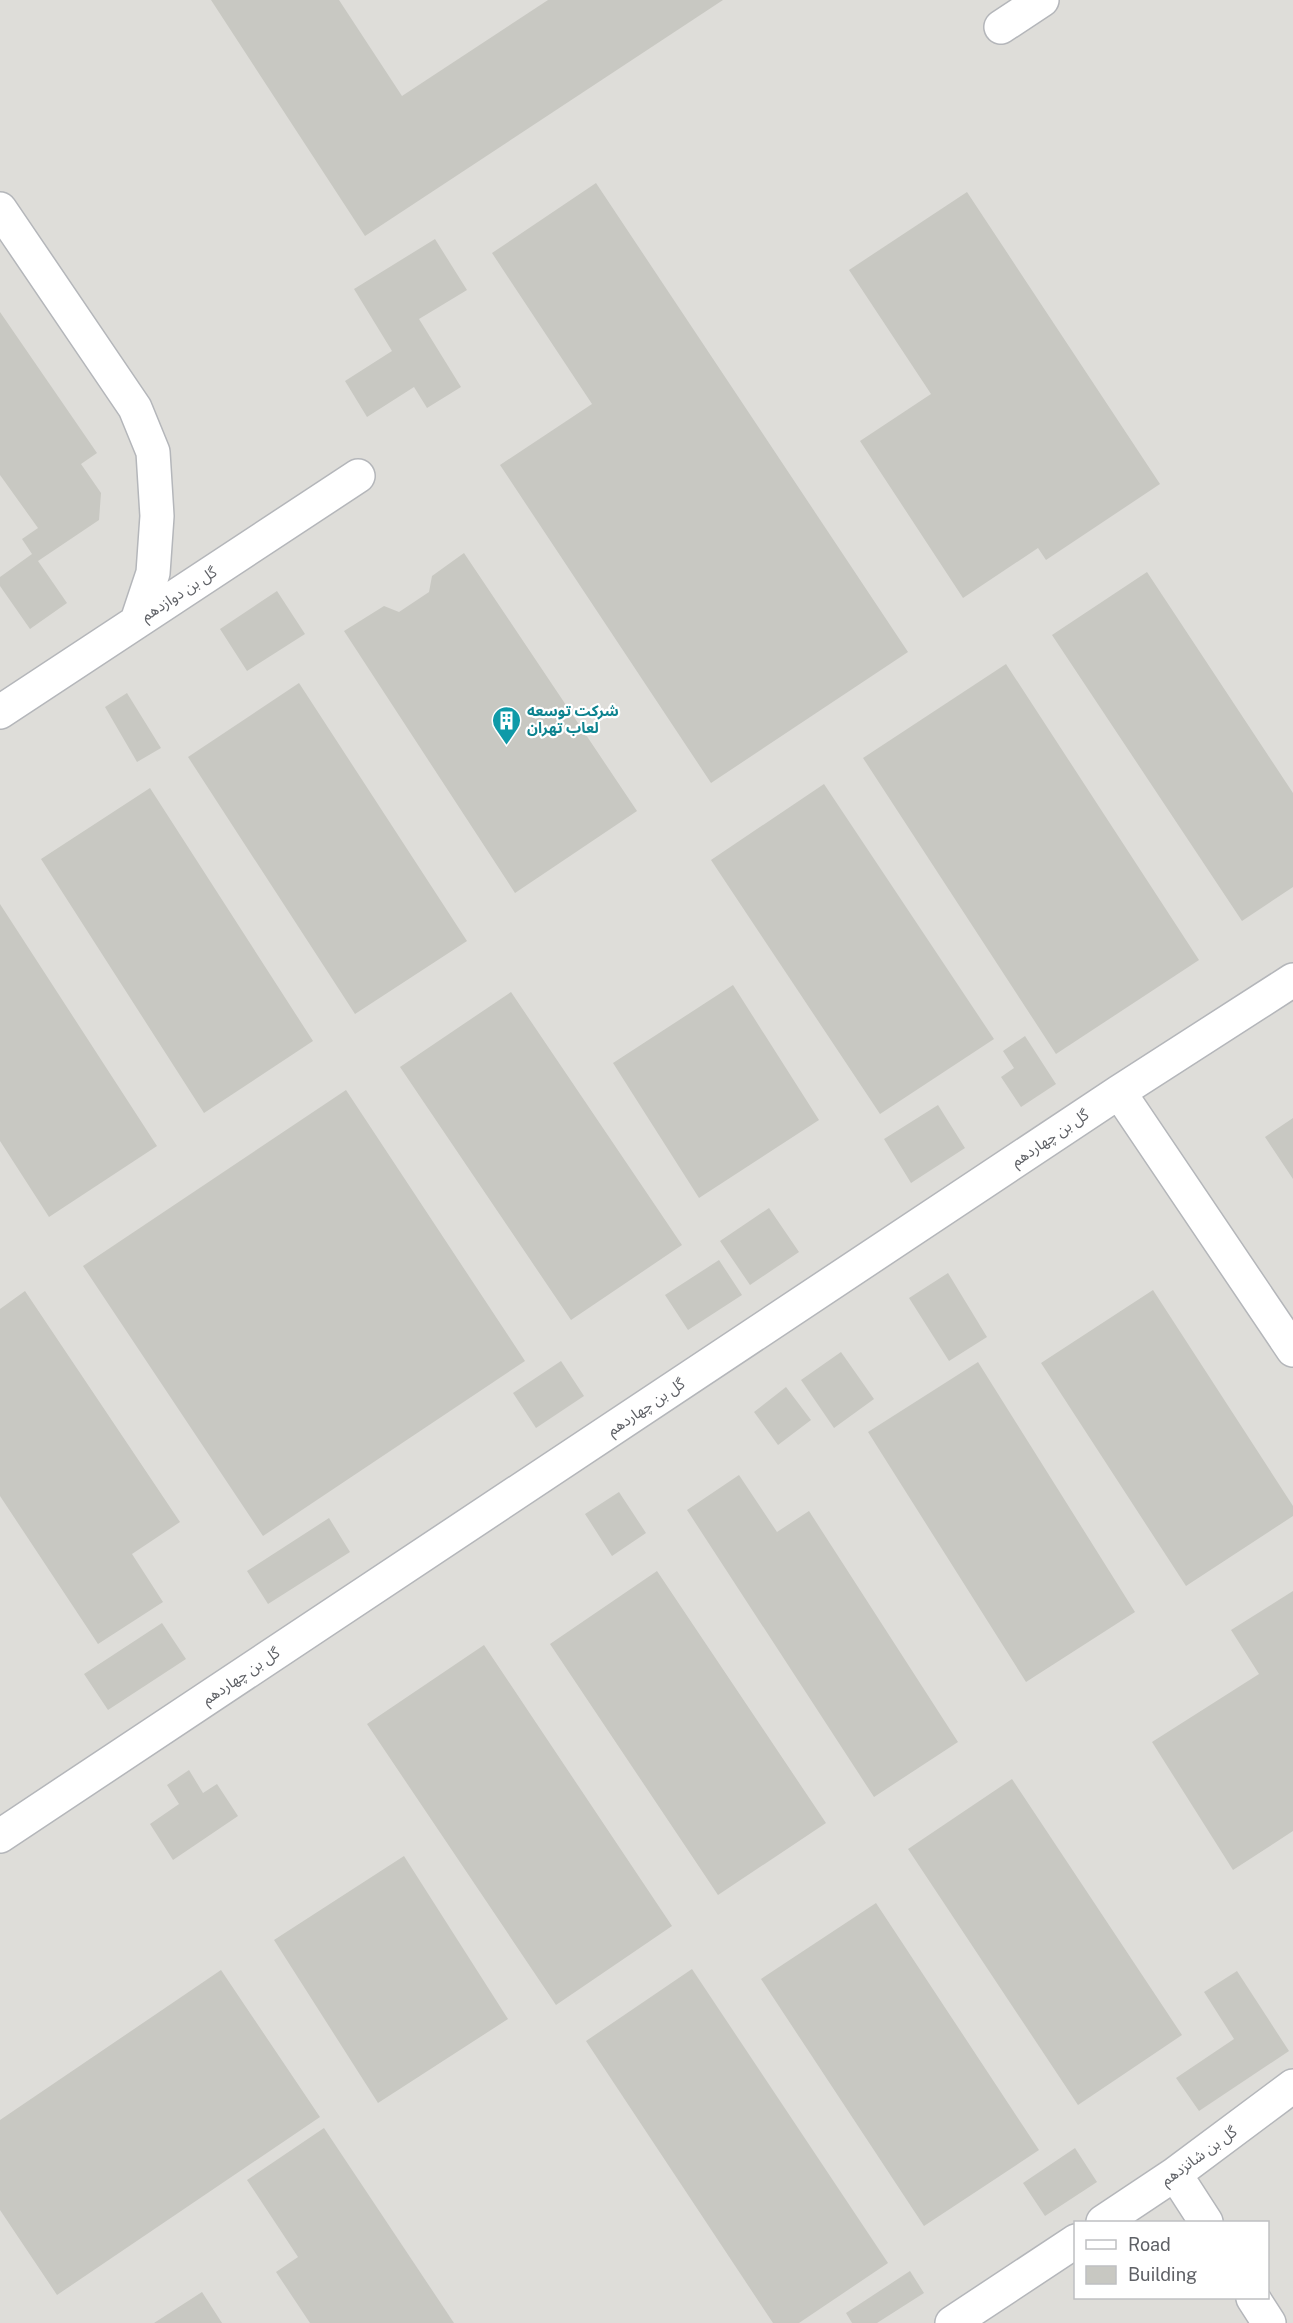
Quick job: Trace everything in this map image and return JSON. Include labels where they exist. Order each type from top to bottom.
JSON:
[{"type":"street","points":[[1001,27],[1042,0]]},
{"type":"street","points":[[0,209],[135,408],[153,452],[158,516],[153,573],[137,621]]},
{"type":"street","name":"گل بن دوازدهم","points":[[0,712],[358,476]]},
{"type":"street","name":"گل بن چهاردهم","points":[[0,1836],[1119,1092],[1293,980]]},
{"type":"street","points":[[1119,1092],[1293,1350]]},
{"type":"street","name":"گل بن شانزدهم","points":[[1106,2221],[1175,2174],[1293,2086]]},
{"type":"street","points":[[1175,2174],[1205,2221]]},
{"type":"street","points":[[952,2323],[1074,2242]]},
{"type":"street","points":[[1254,2299],[1269,2323]]},
{"type":"shaded area","points":[[0,0],[1293,0],[1293,2323],[0,2323]]},
{"type":"building","points":[[211,0],[339,0],[402,96],[548,0],[723,0],[365,236]]},
{"type":"building","points":[[596,183],[908,652],[711,783],[500,465],[592,404],[492,253]]},
{"type":"building","points":[[967,192],[1160,484],[1046,560],[1038,548],[963,598],[860,441],[931,394],[849,270]]},
{"type":"building","points":[[435,239],[467,290],[419,319],[461,387],[427,408],[414,387],[367,417],[345,381],[392,351],[354,289]]},
{"type":"building","points":[[0,312],[97,453],[81,464],[101,493],[99,520],[38,561],[67,603],[30,629],[0,586],[0,577],[32,554],[22,539],[38,528],[0,475]]},
{"type":"building","name":"شرکت توسعه لعاب تهران","points":[[464,553],[637,811],[515,893],[344,631],[384,606],[399,612],[429,592],[432,576]]},
{"type":"building","points":[[1147,572],[1293,793],[1293,887],[1242,921],[1052,635]]},
{"type":"building","points":[[277,591],[305,634],[247,671],[220,629]]},
{"type":"building","points":[[1006,664],[1199,960],[1056,1054],[863,758]]},
{"type":"building","points":[[299,683],[467,941],[355,1014],[188,757]]},
{"type":"building","points":[[127,693],[161,748],[137,762],[105,707]]},
{"type":"building","points":[[824,784],[994,1039],[880,1114],[711,860]]},
{"type":"building","points":[[150,788],[313,1041],[204,1113],[41,859]]},
{"type":"building","points":[[0,904],[157,1146],[49,1217],[0,1141]]},
{"type":"building","points":[[733,985],[819,1120],[699,1198],[613,1063]]},
{"type":"building","points":[[511,992],[682,1245],[571,1320],[400,1067]]},
{"type":"building","points":[[1025,1036],[1056,1084],[1021,1107],[1001,1077],[1014,1068],[1003,1051]]},
{"type":"building","points":[[346,1090],[525,1361],[263,1536],[83,1266]]},
{"type":"building","points":[[938,1105],[965,1148],[911,1183],[884,1139]]},
{"type":"building","points":[[1293,1118],[1293,1179],[1265,1137]]},
{"type":"building","points":[[769,1208],[799,1252],[750,1285],[720,1241]]},
{"type":"building","points":[[719,1260],[742,1295],[688,1330],[665,1295]]},
{"type":"building","points":[[948,1273],[987,1337],[949,1361],[909,1298]]},
{"type":"building","points":[[1153,1290],[1293,1506],[1293,1516],[1186,1586],[1041,1363]]},
{"type":"building","points":[[25,1291],[180,1522],[132,1554],[163,1602],[98,1644],[0,1496],[0,1309]]},
{"type":"building","points":[[841,1352],[874,1399],[834,1428],[801,1380]]},
{"type":"building","points":[[561,1361],[584,1396],[536,1428],[513,1393]]},
{"type":"building","points":[[978,1362],[1135,1612],[1026,1682],[868,1432]]},
{"type":"building","points":[[786,1387],[811,1420],[778,1445],[754,1412]]},
{"type":"building","points":[[739,1475],[777,1532],[809,1511],[958,1742],[874,1797],[687,1510]]},
{"type":"building","points":[[619,1492],[646,1533],[612,1556],[585,1514]]},
{"type":"building","points":[[329,1518],[350,1552],[268,1604],[247,1571]]},
{"type":"building","points":[[657,1571],[826,1823],[718,1895],[550,1644]]},
{"type":"building","points":[[1293,1591],[1293,1831],[1233,1870],[1152,1742],[1259,1674],[1231,1630]]},
{"type":"building","points":[[162,1623],[186,1659],[108,1710],[84,1674]]},
{"type":"building","points":[[484,1645],[672,1926],[556,2005],[367,1724]]},
{"type":"building","points":[[189,1770],[203,1793],[217,1784],[238,1816],[173,1860],[150,1824],[179,1804],[167,1785]]},
{"type":"building","points":[[1012,1779],[1182,2035],[1078,2105],[908,1849]]},
{"type":"building","points":[[404,1856],[508,2019],[378,2103],[274,1940]]},
{"type":"building","points":[[876,1903],[1039,2150],[924,2226],[761,1979]]},
{"type":"building","points":[[692,1969],[888,2263],[799,2323],[773,2323],[586,2041]]},
{"type":"building","points":[[221,1970],[320,2117],[57,2295],[0,2210],[0,2120]]},
{"type":"building","points":[[1237,1971],[1289,2051],[1199,2111],[1176,2078],[1234,2039],[1204,1992]]},
{"type":"building","points":[[324,2128],[454,2323],[310,2323],[276,2272],[298,2257],[247,2180]]},
{"type":"building","points":[[1075,2148],[1097,2182],[1045,2216],[1023,2183]]},
{"type":"building","points":[[910,2271],[924,2293],[877,2323],[852,2323],[846,2313]]},
{"type":"building","points":[[202,2292],[222,2323],[154,2323]]},
{"type":"place","name":"شرکت توسعه لعاب تهران","points":[[506,746]]}]
